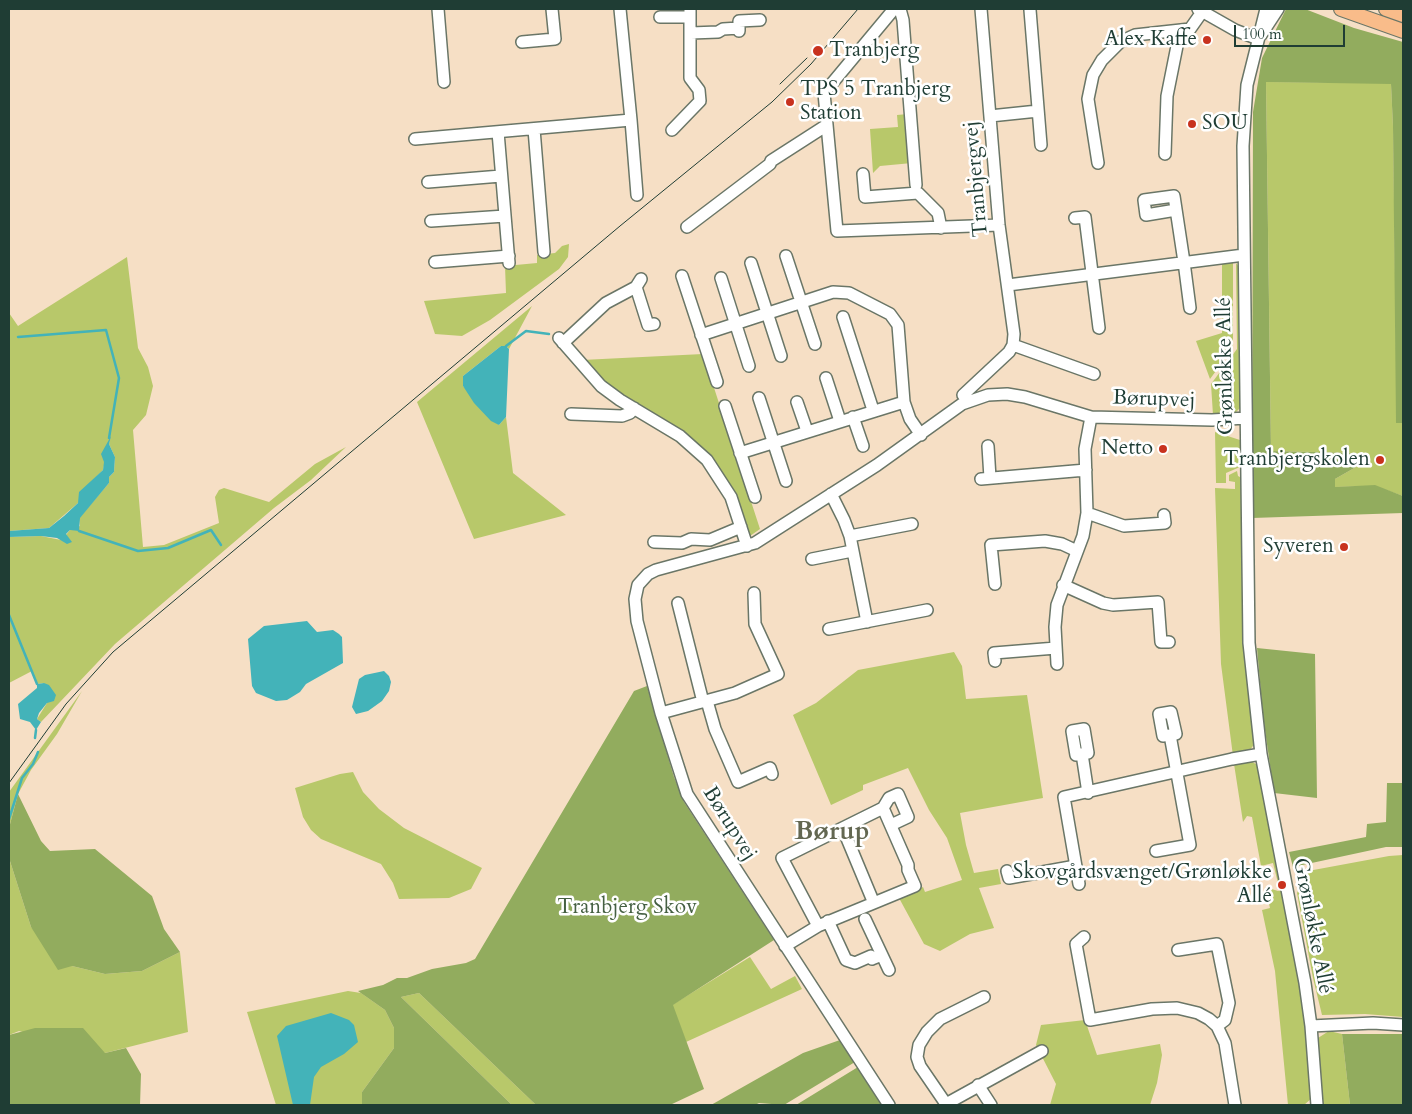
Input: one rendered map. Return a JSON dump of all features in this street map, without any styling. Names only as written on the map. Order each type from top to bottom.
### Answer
[{"type":"main road","points":[[1341,9],[1403,32]]},
{"type":"main road","points":[[1386,9],[1403,15]]},
{"type":"street","points":[[438,9],[444,82]]},
{"type":"street","points":[[522,42],[555,39],[552,9]]},
{"type":"street","points":[[620,9],[637,195]]},
{"type":"street","points":[[894,9],[824,93],[837,231],[999,225]]},
{"type":"street","points":[[900,9],[903,20],[916,185]]},
{"type":"street","name":"Tranbjergvej","points":[[981,9],[999,225],[1014,334],[1013,345]]},
{"type":"street","name":"Grønløkke Allé","points":[[1266,9],[1250,69],[1244,113],[1249,643],[1261,754],[1297,934],[1311,1026],[1317,1105]]},
{"type":"street","name":"Grønløkke Allé","points":[[1258,39],[1274,18],[1278,9]]},
{"type":"street","points":[[1030,10],[1041,145]]},
{"type":"street","points":[[1098,163],[1088,99],[1090,82],[1096,68],[1111,49],[1127,38],[1149,32],[1180,31],[1194,25],[1200,10],[1235,30],[1258,39]]},
{"type":"street","points":[[660,17],[690,13],[690,78],[699,90],[700,101],[677,117],[672,130]]},
{"type":"street","points":[[691,33],[718,32],[723,29],[739,30],[739,21],[760,20]]},
{"type":"street","points":[[1165,154],[1167,96],[1180,31]]},
{"type":"street","points":[[990,116],[1038,111]]},
{"type":"street","points":[[415,139],[631,120]]},
{"type":"street","points":[[688,227],[770,164],[770,161],[826,125]]},
{"type":"street","points":[[534,129],[544,252]]},
{"type":"street","points":[[435,262],[509,260],[498,132]]},
{"type":"street","points":[[863,174],[865,197],[918,192],[938,212],[941,228]]},
{"type":"street","points":[[428,182],[501,176]]},
{"type":"street","points":[[1176,210],[1190,308]]},
{"type":"street","points":[[431,221],[505,216]]},
{"type":"street","points":[[1075,218],[1085,217],[1099,328]]},
{"type":"street","points":[[1008,285],[1244,254]]},
{"type":"street","points":[[786,256],[815,344]]},
{"type":"street","points":[[751,263],[781,356]]},
{"type":"street","points":[[682,276],[717,382]]},
{"type":"street","points":[[720,278],[749,366]]},
{"type":"street","points":[[654,324],[648,325],[638,283],[606,303],[561,340],[601,386],[680,436],[707,460],[731,497],[747,546]]},
{"type":"street","points":[[701,335],[802,302],[841,291],[849,293],[894,318],[900,332],[904,402],[910,419],[921,435]]},
{"type":"street","points":[[843,317],[873,410]]},
{"type":"street","points":[[963,395],[1013,345],[1094,374]]},
{"type":"street","points":[[826,378],[840,421]]},
{"type":"street","name":"Børupvej","points":[[889,1105],[687,794],[661,713],[637,621],[635,599],[638,585],[648,574],[665,567],[747,546],[921,435],[962,404],[988,395],[1007,394],[1025,397],[1091,417],[1212,420],[1246,418]]},
{"type":"street","points":[[759,398],[786,481]]},
{"type":"street","points":[[797,402],[807,431]]},
{"type":"street","points":[[740,453],[873,410],[904,402]]},
{"type":"street","points":[[725,406],[755,497]]},
{"type":"street","points":[[571,414],[622,416],[630,413],[634,408]]},
{"type":"street","points":[[853,417],[863,446]]},
{"type":"street","name":"Børupvej","points":[[1057,664],[1055,616],[1063,585],[1077,551],[1087,513],[1085,449],[1091,417]]},
{"type":"street","points":[[988,446],[986,479],[1086,470]]},
{"type":"street","points":[[831,494],[850,536],[867,622]]},
{"type":"street","points":[[1087,513],[1124,526],[1165,523],[1164,514]]},
{"type":"street","points":[[850,536],[912,524]]},
{"type":"street","points":[[654,542],[682,543],[691,539],[710,540],[741,528]]},
{"type":"street","points":[[995,584],[991,545],[1045,541],[1062,544],[1077,551]]},
{"type":"street","points":[[812,559],[852,551]]},
{"type":"street","points":[[1063,585],[1103,603],[1113,605],[1158,602],[1161,642],[1169,642]]},
{"type":"street","points":[[661,713],[735,693],[778,674],[755,624],[754,593]]},
{"type":"street","name":"Børupvej","points":[[678,603],[705,701],[738,782],[770,768],[772,774]]},
{"type":"street","points":[[829,629],[927,610]]},
{"type":"street","points":[[995,661],[994,653],[1056,648]]},
{"type":"street","points":[[1156,851],[1190,845],[1170,735]]},
{"type":"street","points":[[1082,754],[1088,792]]},
{"type":"street","points":[[1079,884],[1064,797],[1261,754]]},
{"type":"street","name":"Børupvej","points":[[882,955],[872,959],[871,956],[855,964],[846,960],[782,858],[843,829],[847,824],[883,808],[889,798],[898,794],[908,817],[891,825]]},
{"type":"street","points":[[785,946],[823,923],[915,886],[883,808]]},
{"type":"street","points":[[843,829],[873,902]]},
{"type":"street","points":[[1007,871],[1009,878],[1076,866]]},
{"type":"street","points":[[865,919],[889,970]]},
{"type":"street","points":[[1084,937],[1076,944],[1090,1020],[1152,1009],[1177,1008],[1198,1013],[1218,1026],[1225,1043],[1235,1105]]},
{"type":"street","points":[[1178,950],[1217,944],[1229,1003],[1225,1020],[1218,1026]]},
{"type":"street","points":[[984,997],[940,1019],[926,1032],[919,1046],[917,1057],[920,1066],[946,1105],[978,1085],[1042,1051]]},
{"type":"street","points":[[1311,1026],[1373,1023],[1403,1025]]},
{"type":"street","points":[[978,1085],[991,1105]]},
{"type":"green space","points":[[1286,9],[1305,9],[1354,28],[1403,42],[1402,423],[1396,423],[1391,84],[1266,82],[1271,451],[1357,453],[1356,467],[1335,479],[1335,487],[1375,485],[1403,496],[1403,513],[1252,518],[1253,112],[1262,58]]},
{"type":"green space","points":[[1266,82],[1391,83],[1397,423],[1403,338],[1403,496],[1375,486],[1335,487],[1335,479],[1356,467],[1357,453],[1271,451]]},
{"type":"green space","points":[[908,114],[912,163],[880,166],[873,173],[870,129],[898,127],[897,115]]},
{"type":"green space","points":[[569,244],[568,257],[559,269],[490,320],[462,336],[435,334],[424,301],[506,293],[505,266],[537,263],[537,255],[555,253],[562,246]]},
{"type":"green space","points":[[127,257],[138,348],[148,367],[153,386],[146,415],[133,430],[143,547],[164,545],[219,523],[215,497],[219,490],[224,488],[269,502],[315,464],[346,447],[311,480],[274,508],[115,644],[41,722],[37,719],[47,703],[44,683],[37,684],[32,671],[9,683],[9,616],[12,622],[9,613],[9,537],[41,536],[71,542],[66,535],[70,530],[80,526],[79,518],[109,483],[109,477],[114,472],[115,457],[109,444],[110,437],[103,470],[92,481],[78,503],[49,528],[9,531],[9,313],[18,326]]},
{"type":"green space","points":[[1233,260],[1233,348],[1210,379],[1196,341],[1222,333],[1222,261]]},
{"type":"green space","points":[[1236,263],[1239,267],[1241,407],[1234,414],[1213,415],[1211,384],[1237,349]]},
{"type":"green space","points":[[532,306],[509,349],[506,346],[501,346],[463,376],[463,386],[499,425],[506,417],[513,473],[566,515],[474,539],[417,402]]},
{"type":"green space","points":[[703,354],[760,529],[750,536],[731,486],[716,463],[701,447],[681,431],[616,392],[582,360]]},
{"type":"green space","points":[[1215,432],[1240,440],[1240,467],[1226,473],[1226,483],[1216,483]]},
{"type":"green space","points":[[1237,471],[1240,477],[1242,501],[1255,743],[1250,750],[1233,756],[1221,664],[1215,488],[1235,489],[1235,482],[1229,481],[1229,475]]},
{"type":"green space","points":[[1257,648],[1315,654],[1317,798],[1274,793],[1263,716]]},
{"type":"green space","points":[[954,652],[962,666],[966,699],[1027,695],[1043,798],[960,813],[974,873],[998,869],[1001,884],[979,888],[994,928],[970,934],[940,951],[924,944],[899,898],[923,887],[925,892],[962,880],[947,838],[929,810],[908,768],[863,785],[863,790],[831,805],[793,715],[816,703],[858,670]]},
{"type":"green space","name":"Tranbjerg Skov","points":[[647,686],[674,777],[684,802],[774,940],[673,1005],[704,1089],[670,1105],[536,1105],[419,993],[401,997],[512,1105],[362,1105],[362,1092],[394,1048],[394,1028],[385,1010],[358,991],[383,985],[397,978],[407,978],[432,969],[466,963],[475,959],[634,691]]},
{"type":"green space","points":[[82,691],[57,734],[31,770],[18,794],[9,828],[9,792]]},
{"type":"green space","points":[[1250,761],[1258,765],[1282,887],[1279,887],[1273,863],[1261,866],[1252,817],[1247,816],[1243,822],[1234,764]]},
{"type":"green space","points":[[353,772],[363,792],[379,809],[404,828],[482,868],[471,889],[449,898],[399,899],[393,883],[381,864],[321,839],[311,830],[303,817],[295,788],[340,774]]},
{"type":"green space","points":[[1387,783],[1403,783],[1403,847],[1386,847],[1293,867],[1289,852],[1366,837],[1367,824],[1386,822]]},
{"type":"green space","points":[[18,794],[41,841],[50,851],[95,849],[152,896],[164,929],[180,952],[142,971],[105,974],[72,966],[58,970],[31,927],[9,858],[9,828]]},
{"type":"green space","points":[[1403,855],[1403,1017],[1365,1014],[1322,1015],[1297,893],[1308,871]]},
{"type":"green space","points":[[9,858],[31,927],[72,966],[105,974],[142,971],[180,952],[188,1032],[105,1053],[19,1031],[9,1035]]},
{"type":"green space","points":[[1265,887],[1278,891],[1284,889],[1307,1029],[1312,1098],[1304,1105],[1288,1105],[1275,971],[1262,910],[1270,908]]},
{"type":"green space","points":[[750,957],[771,989],[795,976],[802,989],[686,1042],[672,1005]]},
{"type":"green space","points":[[348,991],[361,993],[385,1010],[394,1028],[394,1048],[362,1092],[362,1105],[276,1105],[247,1012]]},
{"type":"green space","points":[[419,993],[536,1105],[512,1105],[401,997]]},
{"type":"green space","points":[[1085,1020],[1097,1055],[1160,1044],[1162,1055],[1157,1083],[1150,1105],[1050,1105],[1056,1084],[1036,1045],[1041,1025]]},
{"type":"green space","points":[[35,1028],[83,1028],[105,1053],[126,1048],[141,1074],[140,1105],[9,1105],[9,1035]]},
{"type":"green space","points":[[1329,1031],[1342,1034],[1350,1105],[1321,1105],[1318,1038]]},
{"type":"green space","points":[[1342,1034],[1403,1034],[1403,1105],[1350,1105]]},
{"type":"green space","points":[[840,1040],[855,1062],[784,1105],[759,1103],[755,1105],[711,1105],[803,1053]]},
{"type":"green space","points":[[858,1067],[883,1105],[796,1105]]},
{"type":"water","points":[[501,346],[506,346],[509,349],[506,417],[499,425],[491,421],[474,403],[463,386],[463,376]]},
{"type":"water","points":[[111,436],[109,444],[115,457],[114,472],[109,477],[109,483],[80,518],[79,531],[70,530],[66,534],[72,542],[67,544],[57,538],[41,536],[9,537],[9,531],[49,528],[78,503],[79,492],[103,470],[104,462],[101,454]]},
{"type":"water","points":[[307,621],[317,632],[333,630],[342,637],[343,663],[306,684],[300,692],[287,700],[276,701],[256,693],[252,686],[248,639],[264,626]]},
{"type":"water","points":[[384,671],[389,676],[391,682],[389,691],[382,701],[368,711],[356,714],[352,707],[359,679],[365,675]]},
{"type":"water","points":[[44,683],[49,685],[56,695],[54,701],[47,703],[39,713],[37,719],[41,722],[36,730],[30,722],[20,719],[18,704],[37,688],[37,684]]},
{"type":"water","points":[[331,1013],[349,1020],[354,1025],[358,1042],[344,1054],[321,1067],[314,1077],[310,1105],[293,1105],[277,1036],[286,1026]]},
{"type":"waterway","points":[[18,337],[106,330],[119,378],[109,438]]},
{"type":"waterway","points":[[506,346],[526,331],[549,334]]},
{"type":"waterway","points":[[79,531],[138,551],[168,548],[211,530],[221,545]]},
{"type":"waterway","points":[[9,615],[37,684]]},
{"type":"waterway","points":[[35,738],[36,730]]},
{"type":"waterway","points":[[9,819],[22,778],[33,764],[38,752]]},
{"type":"tram line","points":[[9,783],[66,704],[113,652],[620,226],[772,102],[811,64],[858,9]]},
{"type":"tram line","points":[[780,84],[807,58]]},
{"type":"place","name":"Alex Kaffe","points":[[1207,40]]},
{"type":"place","name":"Tranbjerg","points":[[818,51]]},
{"type":"place","name":"TPS 5 Tranbjerg Station","points":[[790,102]]},
{"type":"place","name":"SOU","points":[[1192,124]]},
{"type":"place","name":"Netto","points":[[1163,449]]},
{"type":"place","name":"Tranbjergskolen","points":[[1380,460]]},
{"type":"place","name":"Syveren","points":[[1344,547]]},
{"type":"place","name":"Skovgårdsvænget/Grønløkke Allé","points":[[1282,885]]},
{"type":"district","name":"Børup","points":[[832,833]]}]
